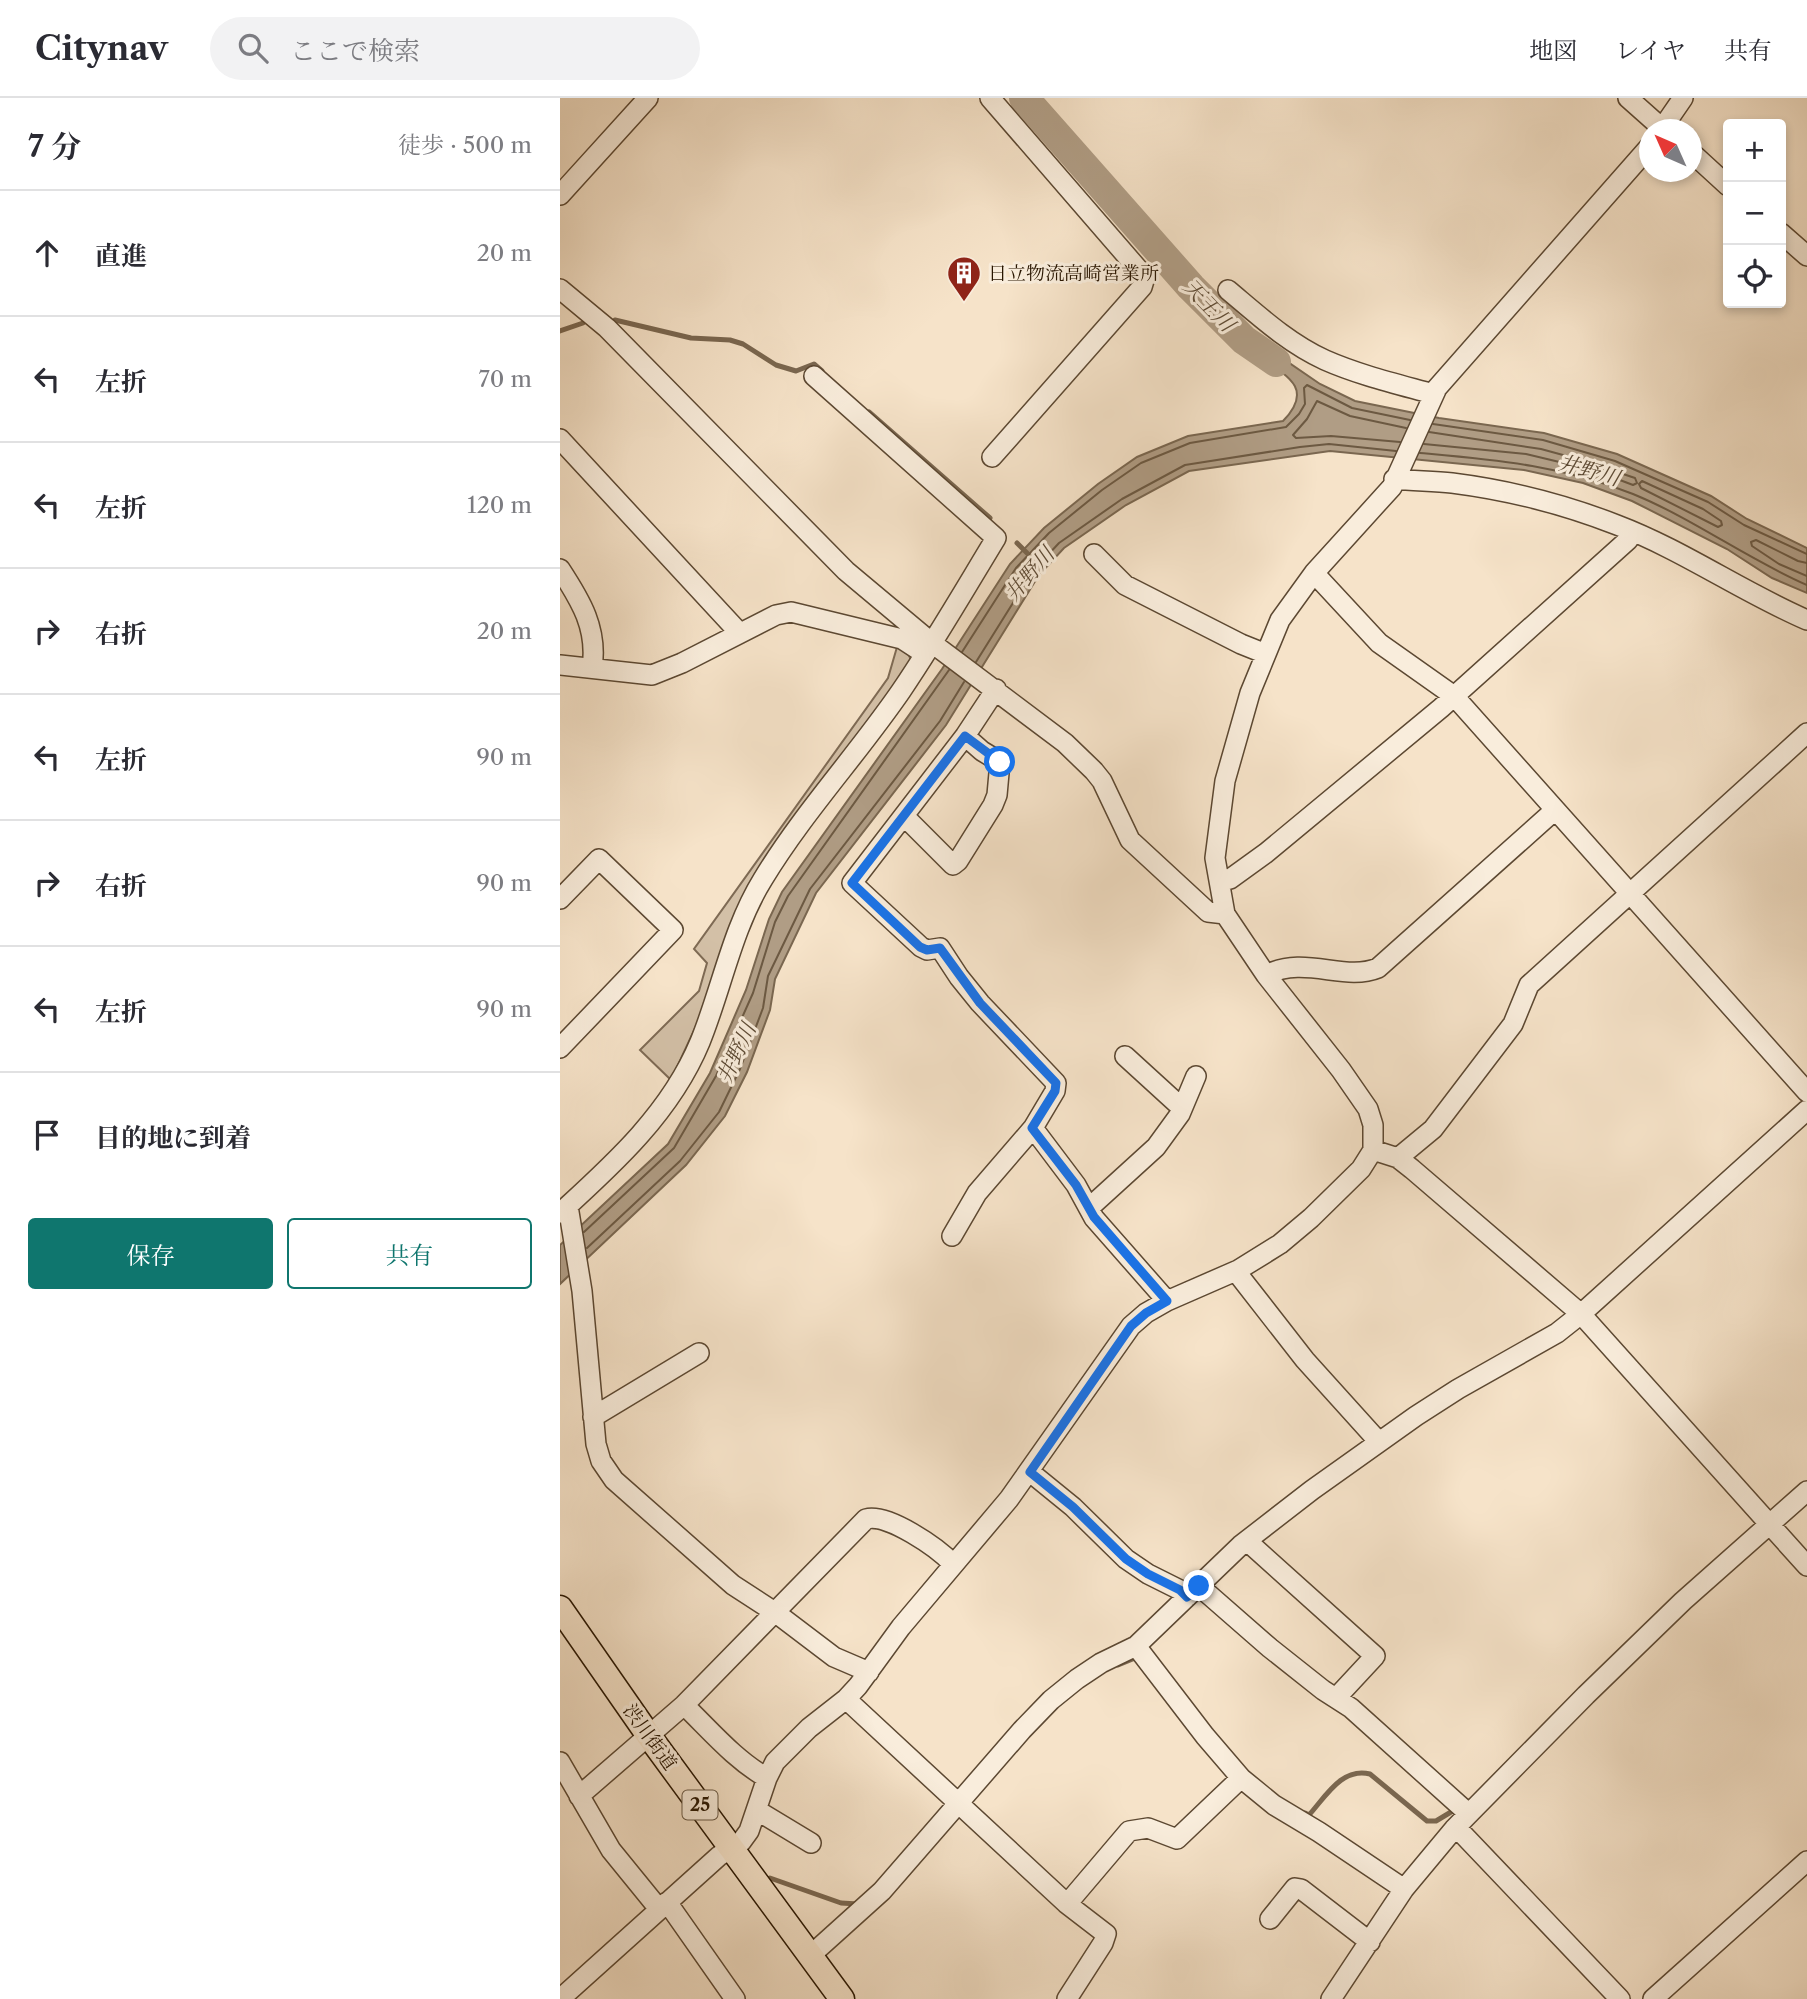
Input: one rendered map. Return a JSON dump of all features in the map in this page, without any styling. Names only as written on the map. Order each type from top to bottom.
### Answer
[{"type":"main road","name":"渋川街道","points":[[560,1608],[649,1736],[842,1999]]},
{"type":"street","points":[[560,195],[648,98]]},
{"type":"street","points":[[990,98],[1145,277],[1142,287],[992,457]]},
{"type":"street","points":[[1628,98],[1652,119]]},
{"type":"street","points":[[1669,119],[1683,98]]},
{"type":"street","points":[[560,1999],[750,1831],[767,1777],[775,1762],[809,1728],[846,1699],[869,1672],[901,1627],[1009,1500],[1131,1326],[1146,1313],[1167,1301],[1238,1270],[1280,1244],[1362,1169],[1373,1150],[1373,1125],[1368,1109],[1266,975],[1225,914],[1215,858],[1224,781],[1250,693],[1280,620],[1314,573],[1386,495],[1431,399],[1639,159]]},
{"type":"street","points":[[1702,162],[1724,182]]},
{"type":"street","points":[[1786,237],[1807,256]]},
{"type":"street","points":[[560,289],[607,328],[846,571],[931,648],[993,688],[1065,743],[1102,781],[1130,840],[1208,912],[1225,914]]},
{"type":"street","points":[[1228,290],[1277,332],[1324,359],[1431,399]]},
{"type":"street","points":[[814,376],[996,538],[931,648],[901,692],[785,844],[746,908],[708,1020],[686,1070],[642,1135],[569,1206],[582,1291],[593,1418],[601,1461],[614,1480],[733,1585],[776,1613],[834,1657],[869,1672]]},
{"type":"street","points":[[563,448],[725,617],[737,633]]},
{"type":"street","points":[[1396,476],[1453,483],[1564,507],[1633,532],[1770,604],[1807,620]]},
{"type":"street","points":[[1220,882],[1230,879],[1266,853],[1454,696],[1628,540],[1633,532]]},
{"type":"street","points":[[1094,554],[1125,585],[1266,654]]},
{"type":"street","points":[[560,569],[592,628],[592,668]]},
{"type":"street","points":[[1314,573],[1379,643],[1454,696],[1807,1092]]},
{"type":"street","points":[[560,665],[652,675],[682,663],[776,615],[791,612],[931,648]]},
{"type":"street","points":[[952,1236],[983,1185],[1032,1128],[1055,1091],[1056,1083],[980,1003],[940,948],[927,950],[920,947],[852,883],[965,736],[993,688]]},
{"type":"street","points":[[1398,1158],[1433,1129],[1513,1024],[1529,985],[1807,733]]},
{"type":"street","points":[[905,817],[953,866],[993,805],[997,794],[1000,762],[965,736]]},
{"type":"street","points":[[1266,975],[1276,970],[1301,966],[1364,971],[1378,968],[1555,810]]},
{"type":"street","points":[[560,899],[599,859],[673,930],[560,1048]]},
{"type":"street","points":[[1125,1056],[1182,1108]]},
{"type":"street","points":[[1089,1208],[1156,1147],[1182,1108],[1196,1076]]},
{"type":"street","points":[[811,1955],[882,1891],[1051,1700],[1101,1663],[1136,1646],[1247,1541],[1379,1442],[1458,1389],[1557,1333],[1807,1110]]},
{"type":"street","points":[[1032,1128],[1076,1185],[1094,1217],[1167,1301]]},
{"type":"street","points":[[1373,1150],[1398,1158],[1581,1314],[1807,1566]]},
{"type":"street","points":[[1238,1270],[1241,1278],[1305,1360],[1379,1442]]},
{"type":"street","points":[[593,1418],[699,1353]]},
{"type":"street","points":[[1030,1472],[1073,1507],[1126,1559],[1180,1590],[1193,1591],[1351,1708],[1463,1820],[1620,1999]]},
{"type":"street","points":[[1331,1999],[1404,1889],[1463,1820],[1586,1695],[1807,1491]]},
{"type":"street","points":[[579,1796],[684,1705],[866,1519],[881,1519],[897,1525],[953,1564]]},
{"type":"street","points":[[1247,1541],[1375,1656],[1336,1698]]},
{"type":"street","points":[[1136,1646],[1241,1778],[1274,1805],[1404,1889]]},
{"type":"street","points":[[846,1699],[1067,1904],[1106,1934],[1103,1943],[1066,1999]]},
{"type":"street","points":[[684,1705],[732,1752],[753,1770],[767,1777]]},
{"type":"street","points":[[560,1762],[611,1850],[663,1906],[735,1999]]},
{"type":"street","points":[[1067,1904],[1129,1831],[1148,1828],[1177,1839],[1241,1778]]},
{"type":"street","points":[[758,1811],[811,1843]]},
{"type":"street","points":[[1653,1999],[1807,1861]]},
{"type":"street","points":[[1270,1919],[1296,1888],[1301,1889],[1370,1942]]},
{"type":"shaded area","points":[[897,647],[907,651],[911,660],[890,695],[784,836],[671,1080],[640,1050],[699,991],[707,963],[694,949],[888,678]]},
{"type":"water","name":"井野川","points":[[1244,340],[1260,343],[1320,384],[1355,401],[1439,418],[1544,433],[1617,454],[1711,496],[1747,519],[1807,548],[1807,593],[1772,578],[1727,549],[1632,501],[1583,483],[1524,470],[1330,451],[1189,471],[1126,505],[1064,548],[1039,575],[946,725],[816,893],[775,979],[770,1010],[747,1072],[725,1116],[686,1165],[560,1284],[560,1245],[668,1144],[710,1073],[746,990],[769,919],[782,892],[942,669],[1010,564],[1044,528],[1098,484],[1137,457],[1188,436],[1283,421],[1292,410],[1297,393],[1294,385],[1289,378],[1249,351]]},
{"type":"waterway","name":"天王川","points":[[1024,98],[1191,287],[1244,340],[1276,362]]},
{"type":"waterway","points":[[615,320],[691,338],[730,340],[743,344],[776,365],[796,371],[814,364],[822,371]]},
{"type":"waterway","points":[[560,331],[583,323]]},
{"type":"waterway","points":[[869,412],[990,518]]},
{"type":"waterway","name":"井野川","points":[[1017,543],[1027,553]]},
{"type":"waterway","points":[[1118,1665],[1135,1658]]},
{"type":"waterway","points":[[1305,1813],[1309,1815],[1343,1779],[1360,1773],[1370,1774],[1427,1821],[1436,1821],[1456,1809]]},
{"type":"waterway","points":[[770,1878],[841,1903],[858,1904]]},
{"type":"place","name":"日立物流高崎営業所","points":[[964,303]]},
{"type":"route","points":[[1000,762],[965,736],[852,883],[920,947],[927,950],[940,948],[980,1003],[1056,1083],[1055,1091],[1032,1128],[1076,1185],[1094,1217],[1151,1279],[1167,1301],[1146,1313],[1131,1326],[1030,1472],[1073,1507],[1126,1559],[1148,1574],[1180,1590],[1187,1597],[1199,1586]]}]
